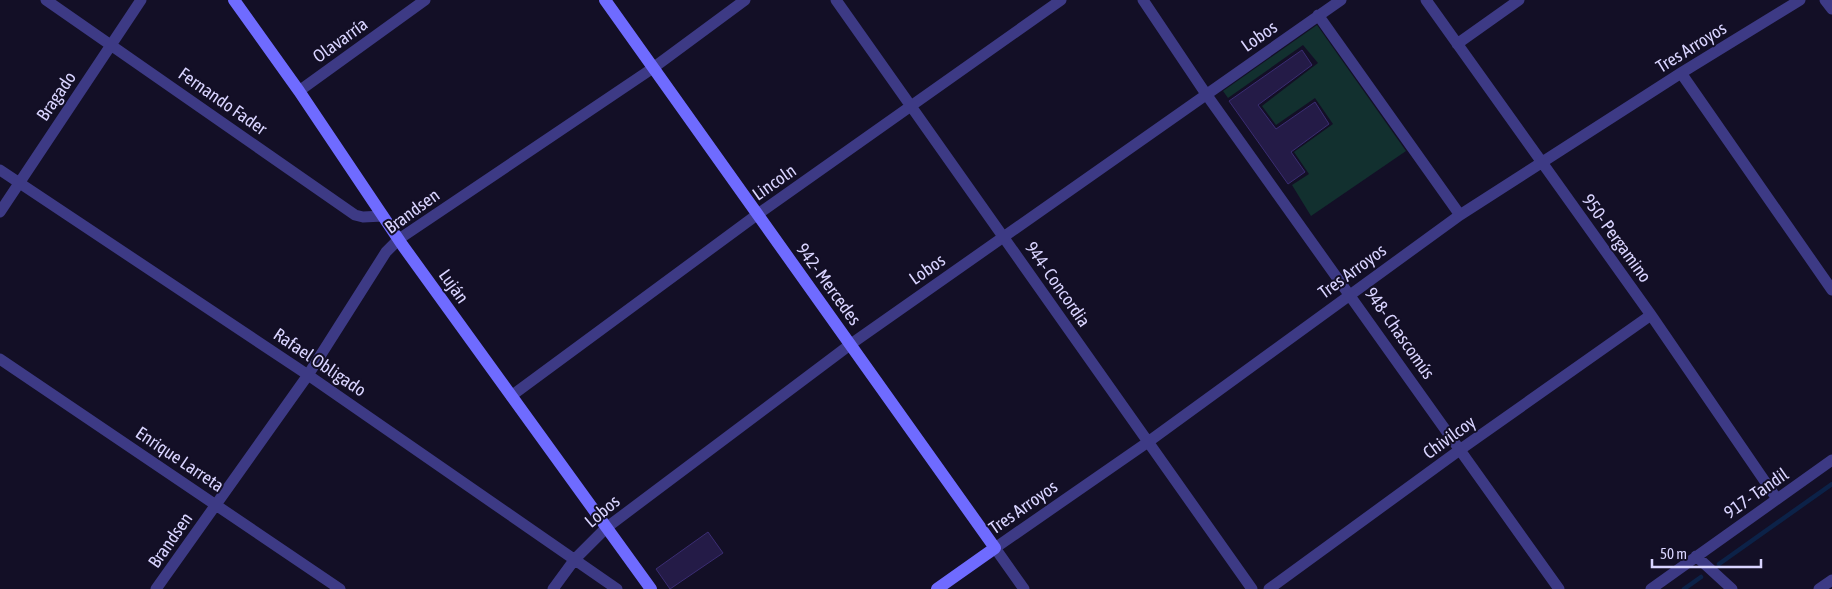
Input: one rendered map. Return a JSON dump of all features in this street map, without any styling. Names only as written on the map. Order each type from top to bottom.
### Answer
[{"type":"main road","name":"Luján","points":[[234,0],[299,91],[399,240],[651,589]]},
{"type":"main road","name":"942- Mercedes","points":[[605,0],[995,548]]},
{"type":"main road","name":"Tres Arroyos","points":[[937,589],[995,548]]},
{"type":"street","name":"Fernando Fader","points":[[46,0],[355,215],[363,217],[383,216]]},
{"type":"street","name":"Bragado","points":[[0,212],[141,0]]},
{"type":"street","name":"Olavarría","points":[[299,91],[425,0]]},
{"type":"street","name":"Brandsen","points":[[156,589],[308,375],[386,252],[399,240],[654,68],[745,0]]},
{"type":"street","name":"944- Concordia","points":[[836,0],[1252,589]]},
{"type":"street","name":"Lincoln","points":[[510,396],[758,214],[1060,0]]},
{"type":"street","name":"948- Chascomús","points":[[1143,0],[1206,94],[1350,293],[1559,589]]},
{"type":"street","name":"Lobos","points":[[554,589],[575,559],[606,528],[851,344],[1341,0]]},
{"type":"street","name":"950- Pergamino","points":[[1426,0],[1651,316],[1777,499]]},
{"type":"street","points":[[1457,44],[1519,0]]},
{"type":"street","name":"Tres Arroyos","points":[[995,548],[1148,442],[1350,293],[1460,215],[1540,162],[1800,0]]},
{"type":"street","points":[[1825,0],[1832,9]]},
{"type":"street","points":[[1318,15],[1460,215]]},
{"type":"street","points":[[1681,73],[1832,290]]},
{"type":"street","name":"Rafael Obligado","points":[[0,170],[308,375],[617,589]]},
{"type":"street","name":"Chivilcoy","points":[[1269,589],[1461,449],[1651,316]]},
{"type":"street","name":"Enrique Larreta","points":[[0,359],[340,589]]},
{"type":"street","name":"917- Tandil","points":[[1651,589],[1832,460]]},
{"type":"street","name":"942- Mercedes","points":[[995,548],[1024,589]]},
{"type":"street","points":[[1696,556],[1732,589]]},
{"type":"street","points":[[1819,589],[1832,580]]},
{"type":"green space","points":[[1317,25],[1406,151],[1311,216],[1292,185],[1309,174],[1294,152],[1333,124],[1315,98],[1276,125],[1262,106],[1318,63],[1303,45],[1228,98],[1223,91]]},
{"type":"building","points":[[1302,50],[1312,65],[1258,105],[1276,129],[1315,102],[1329,124],[1291,152],[1305,172],[1288,184],[1229,101]]},
{"type":"building","points":[[708,532],[723,553],[670,589],[656,569]]},
{"type":"waterway","points":[[1719,564],[1832,484]]},
{"type":"waterway","points":[[1684,589],[1701,577]]}]
